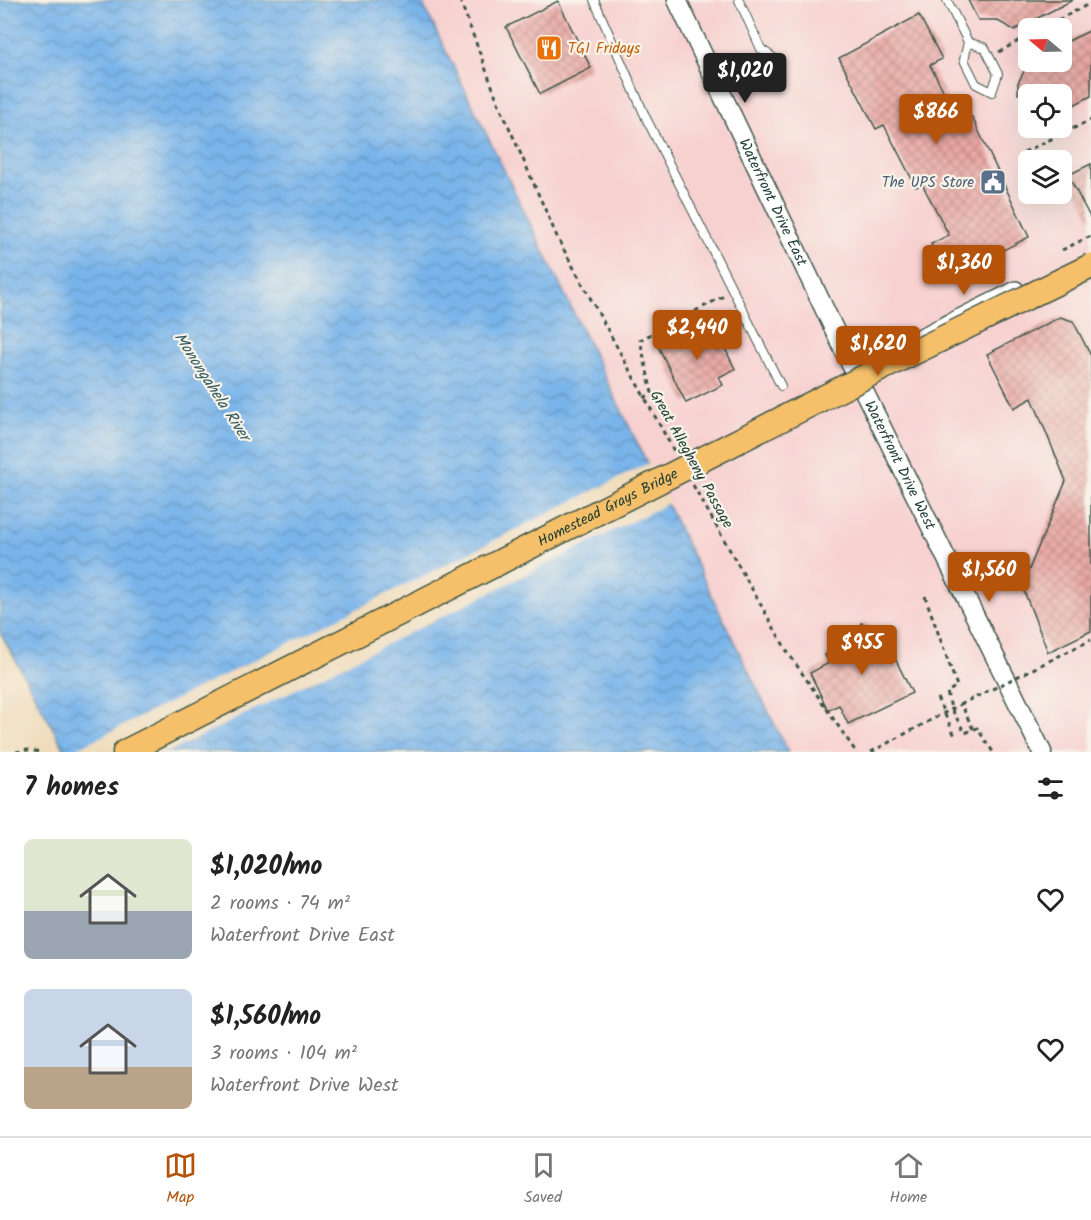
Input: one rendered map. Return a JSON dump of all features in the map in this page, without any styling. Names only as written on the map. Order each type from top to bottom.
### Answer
[{"type":"main road","name":"Homestead Grays Bridge","points":[[125,752],[886,366],[1091,266]]},
{"type":"street","name":"Waterfront Drive East","points":[[677,0],[854,371]]},
{"type":"street","points":[[854,371],[914,339],[1091,253]]},
{"type":"street","name":"Waterfront Drive West","points":[[854,371],[1042,752]]},
{"type":"lane","points":[[594,0],[646,118],[781,386]]},
{"type":"lane","points":[[739,0],[761,49],[778,61]]},
{"type":"lane","points":[[947,0],[968,42],[964,60],[976,84],[992,92],[998,74],[985,48],[968,42]]},
{"type":"path","name":"Great Allegheny Passage","points":[[460,0],[498,102],[558,239],[677,457]]},
{"type":"path","points":[[1062,18],[1091,3]]},
{"type":"path","points":[[1006,48],[1018,41]]},
{"type":"path","points":[[1028,150],[1091,120]]},
{"type":"path","points":[[1062,250],[1091,236]]},
{"type":"path","points":[[644,398],[652,393],[640,340],[733,291]]},
{"type":"path","name":"Great Allegheny Passage","points":[[688,477],[787,651],[856,752]]},
{"type":"path","points":[[925,596],[957,686],[947,692],[951,708],[965,733],[977,728],[993,752]]},
{"type":"path","points":[[871,752],[951,708],[1091,639]]},
{"type":"path","points":[[937,698],[942,713],[956,738]]},
{"type":"path","points":[[961,704],[973,729]]},
{"type":"path","points":[[16,752],[27,750],[40,752]]},
{"type":"shaded area","points":[[421,0],[1091,0],[1091,752],[788,752]]},
{"type":"water","name":"Monongahela River","points":[[0,0],[421,0],[788,752],[66,752],[0,632]]},
{"type":"pier","points":[[649,463],[669,503],[425,625],[169,752],[70,752]]},
{"type":"building","points":[[968,0],[1073,0],[1038,18],[1018,18],[1018,28],[1014,30],[996,20],[978,20]]},
{"type":"building","name":"TGI Fridays","points":[[558,1],[591,68],[540,94],[506,27]]},
{"type":"building","points":[[919,15],[942,59],[930,65],[954,111],[972,117],[1029,237],[948,278],[931,244],[949,235],[922,184],[916,187],[884,125],[876,129],[839,58]]},
{"type":"building","points":[[1091,30],[1091,96],[1072,106],[1072,84],[1018,84],[1024,72],[1072,72],[1072,39]]},
{"type":"building","points":[[1091,164],[1091,219],[1072,183],[1072,173]]},
{"type":"building","points":[[1060,317],[1073,321],[1091,356],[1091,631],[1048,652],[1022,586],[1066,481],[1032,398],[1014,408],[987,354]]},
{"type":"building","points":[[711,320],[735,369],[719,377],[723,385],[686,403],[658,346]]},
{"type":"building","points":[[861,623],[889,632],[886,640],[912,693],[848,724],[839,705],[828,710],[810,673],[829,663],[825,655],[855,640]]},
{"type":"place","name":"TGI Fridays","points":[[549,48]]},
{"type":"place","name":"The UPS Store","points":[[993,182]]}]
